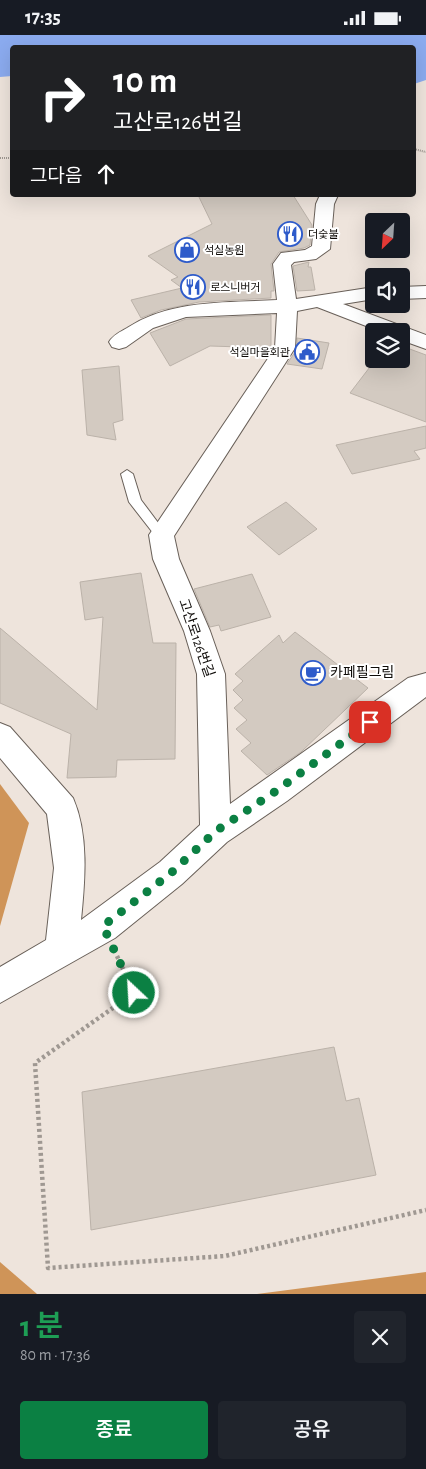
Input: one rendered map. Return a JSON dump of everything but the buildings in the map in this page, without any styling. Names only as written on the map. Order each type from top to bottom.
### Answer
[{"type":"street","points":[[161,535],[285,348],[287,306],[282,264],[288,257],[309,255],[321,249],[325,204],[328,197]]},
{"type":"street","points":[[410,293],[426,293]]},
{"type":"street","points":[[119,342],[146,324],[184,311],[287,306],[365,294]]},
{"type":"street","points":[[319,301],[426,341]]},
{"type":"street","name":"고산로126번길","points":[[161,535],[166,559],[212,674],[216,831]]},
{"type":"street","points":[[0,986],[103,926],[171,873],[216,831],[276,791],[418,687],[426,685]]},
{"type":"street","points":[[0,736],[62,808],[70,868],[62,949]]},
{"type":"lane","points":[[127,474],[135,502],[161,535]]},
{"type":"path","points":[[103,926],[134,993],[35,1063],[48,1268],[226,1256],[426,1210]]},
{"type":"shaded area","points":[[0,784],[29,823],[0,926]]},
{"type":"shaded area","points":[[0,1262],[37,1294],[0,1294]]},
{"type":"shaded area","points":[[426,1272],[426,1294],[257,1294]]},
{"type":"water","points":[[0,35],[426,35],[426,80],[416,83],[416,45],[10,45],[10,76],[0,77]]},
{"type":"place","name":"더숯불","points":[[290,234]]},
{"type":"place","name":"석실농원","points":[[187,250]]},
{"type":"place","name":"로스니버거","points":[[193,287]]},
{"type":"place","name":"석실마을회관","points":[[307,352]]},
{"type":"place","name":"카페필그림","points":[[313,673]]},
{"type":"route","points":[[134,993],[103,926],[171,873],[216,831],[276,791],[370,722]]}]
